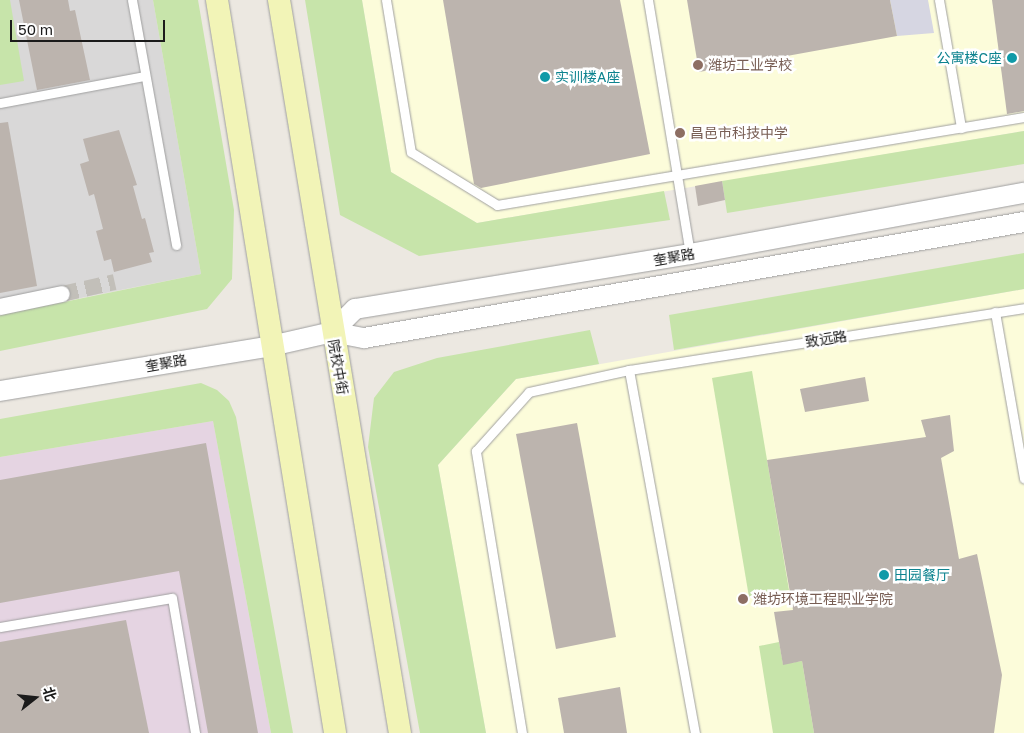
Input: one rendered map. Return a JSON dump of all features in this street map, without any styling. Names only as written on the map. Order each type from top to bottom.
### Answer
[{"type":"main road","points":[[217,0],[271,346],[335,733]]},
{"type":"main road","name":"院校中街","points":[[279,0],[332,332],[400,733]]},
{"type":"street","name":"奎聚路","points":[[332,332],[355,309],[690,254],[1024,193]]},
{"type":"street","name":"奎聚路","points":[[0,391],[271,346],[332,332],[364,338],[1024,222]]},
{"type":"street","points":[[0,307],[62,294]]},
{"type":"lane","points":[[132,0],[144,76],[176,244]]},
{"type":"lane","points":[[386,0],[411,152],[497,205],[678,173],[1024,117]]},
{"type":"lane","points":[[648,0],[690,254]]},
{"type":"lane","points":[[939,0],[961,128]]},
{"type":"lane","points":[[0,103],[144,76]]},
{"type":"lane","name":"致远路","points":[[522,733],[476,451],[529,392],[628,370],[1024,308]]},
{"type":"lane","points":[[995,312],[1024,479]]},
{"type":"lane","points":[[628,370],[695,733]]},
{"type":"lane","points":[[0,627],[172,598],[195,733]]},
{"type":"shaded area","points":[[0,0],[153,0],[201,274],[0,314]]},
{"type":"shaded area","name":"潍坊工业学校","points":[[362,0],[1024,0],[1024,131],[477,223],[391,172]]},
{"type":"shaded area","points":[[890,0],[928,0],[934,33],[897,36]]},
{"type":"shaded area","name":"潍坊环境工程职业学院","points":[[1024,289],[1024,733],[486,733],[438,465],[516,379]]},
{"type":"shaded area","points":[[213,421],[271,733],[0,733],[0,457]]},
{"type":"green space","points":[[0,0],[10,0],[24,81],[0,85]]},
{"type":"green space","points":[[153,0],[198,0],[234,210],[232,279],[207,309],[0,351],[0,315],[201,274]]},
{"type":"green space","points":[[305,0],[362,0],[391,172],[477,223],[664,191],[670,220],[419,256],[340,215]]},
{"type":"green space","points":[[1024,131],[1024,164],[727,213],[722,181]]},
{"type":"green space","points":[[1024,253],[1024,289],[674,350],[669,315]]},
{"type":"green space","points":[[590,330],[599,364],[516,379],[438,465],[486,733],[420,733],[368,447],[374,398],[394,372],[437,358]]},
{"type":"green space","points":[[752,371],[789,590],[749,597],[712,378]]},
{"type":"green space","points":[[201,383],[217,390],[229,401],[236,417],[293,733],[271,733],[213,421],[0,457],[0,419]]},
{"type":"green space","points":[[779,642],[783,664],[802,661],[814,733],[773,733],[759,646]]},
{"type":"building","points":[[19,0],[68,0],[70,11],[75,10],[90,80],[37,90]]},
{"type":"building","name":"实训楼A座","points":[[443,0],[620,0],[650,154],[481,188],[474,184]]},
{"type":"building","points":[[687,0],[890,0],[897,36],[699,72]]},
{"type":"building","name":"公寓楼C座","points":[[992,0],[1024,0],[1024,111],[1007,114]]},
{"type":"building","points":[[8,122],[37,286],[0,293],[0,123]]},
{"type":"building","points":[[119,130],[137,185],[133,186],[142,219],[145,218],[154,252],[149,253],[152,262],[114,272],[111,259],[104,261],[96,231],[103,229],[94,194],[89,196],[80,164],[89,161],[83,139]]},
{"type":"building","points":[[722,181],[725,200],[698,206],[695,186]]},
{"type":"building","points":[[865,377],[869,401],[805,412],[800,389]]},
{"type":"building","name":"田园餐厅","points":[[950,415],[954,451],[941,458],[959,559],[977,554],[1002,675],[994,733],[814,733],[802,661],[783,665],[779,642],[774,612],[793,610],[767,460],[926,437],[921,420]]},
{"type":"building","points":[[577,423],[616,637],[556,649],[516,434]]},
{"type":"building","points":[[206,443],[258,733],[208,733],[179,571],[0,603],[0,480]]},
{"type":"building","points":[[126,620],[149,733],[0,733],[0,642]]},
{"type":"building","points":[[620,687],[627,733],[564,733],[558,698]]},
{"type":"tunnel","points":[[62,294],[115,282]]},
{"type":"place","name":"公寓楼C座","points":[[1012,58]]},
{"type":"place","name":"潍坊工业学校","points":[[698,65]]},
{"type":"place","name":"实训楼A座","points":[[545,77]]},
{"type":"place","name":"昌邑市科技中学","points":[[680,133]]},
{"type":"place","name":"田园餐厅","points":[[884,575]]},
{"type":"place","name":"潍坊环境工程职业学院","points":[[743,599]]}]
